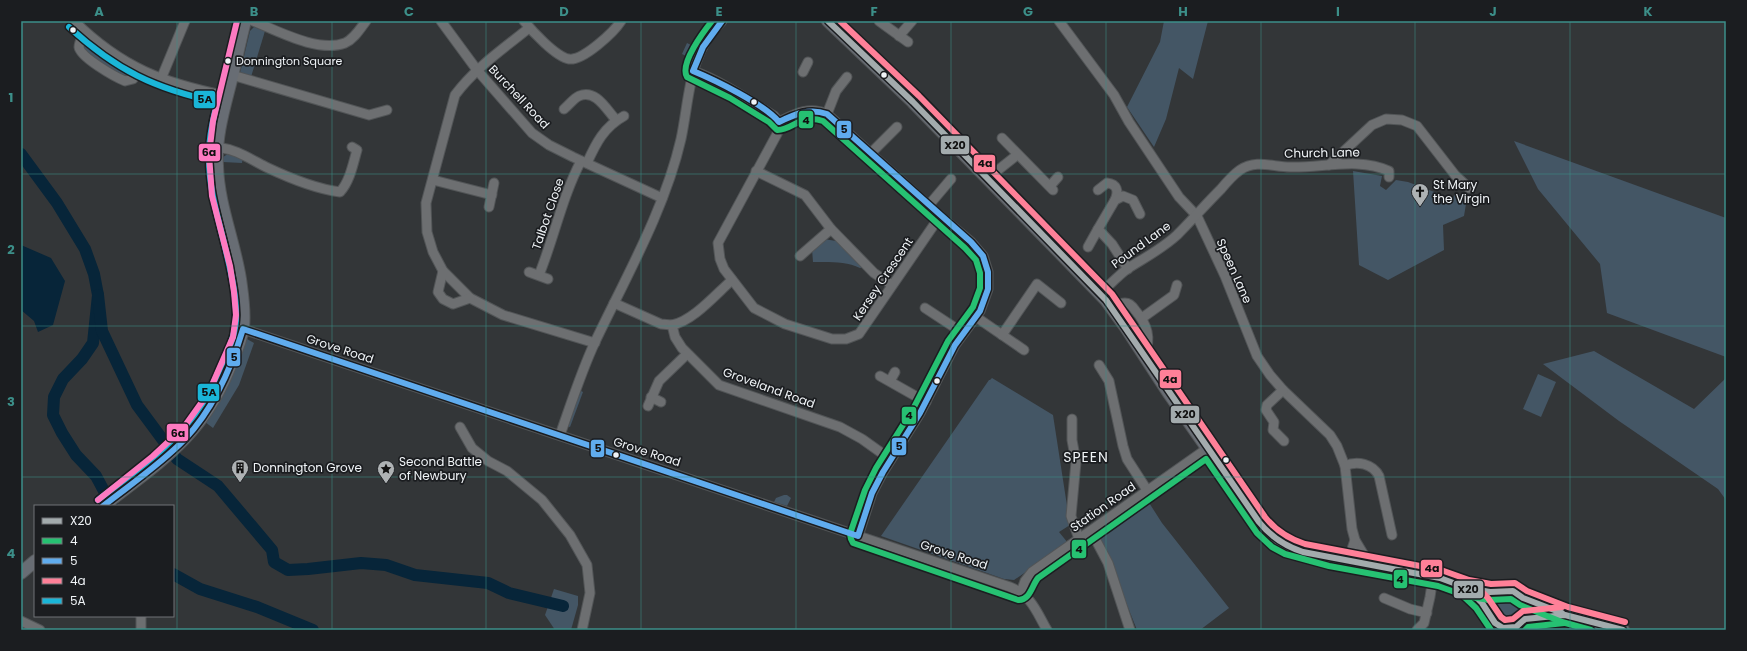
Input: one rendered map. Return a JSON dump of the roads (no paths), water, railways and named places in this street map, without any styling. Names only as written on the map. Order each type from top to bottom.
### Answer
[{"type":"main road","points":[[107,503],[166,456],[184,440],[201,420],[217,394],[233,359],[243,328],[243,306],[239,277],[218,177],[217,147],[227,96],[245,21]]},
{"type":"main road","points":[[828,21],[901,90],[1110,304],[1144,356],[1259,522],[1272,537],[1282,544],[1294,549],[1433,577],[1454,582],[1467,588],[1490,592],[1513,591],[1523,598],[1565,615],[1623,630]]},
{"type":"main road","points":[[21,573],[34,562]]},
{"type":"main road","points":[[1467,588],[1482,604],[1494,623],[1505,628],[1565,615]]},
{"type":"main road","points":[[1494,623],[1490,609],[1491,602],[1502,592]]},
{"type":"main road","points":[[1519,625],[1527,607],[1523,598]]},
{"type":"street","points":[[74,21],[109,52],[140,70],[160,79],[201,91],[227,96]]},
{"type":"street","points":[[160,79],[185,21]]},
{"type":"street","points":[[253,21],[310,43],[329,46],[345,43],[357,34],[366,21]]},
{"type":"street","name":"Burchell Road","points":[[441,21],[477,70],[532,133],[549,145],[662,198]]},
{"type":"street","points":[[595,344],[503,315],[470,298],[443,271],[432,252],[427,232],[426,203],[455,95],[465,81],[526,24],[537,36],[562,56],[570,59],[578,57],[598,44],[621,21]]},
{"type":"street","points":[[560,436],[583,370],[662,198],[679,145],[693,71],[703,47],[722,21]]},
{"type":"street","points":[[879,21],[908,42]]},
{"type":"street","points":[[899,36],[912,21]]},
{"type":"street","name":"Speen Lane","points":[[1059,21],[1114,95],[1129,122],[1179,197],[1196,216],[1225,276],[1258,356],[1270,375],[1283,390],[1330,435],[1337,446],[1345,466],[1352,529],[1355,540],[1370,565]]},
{"type":"street","points":[[85,32],[79,47],[82,53],[103,68],[125,81],[133,79],[140,70]]},
{"type":"street","points":[[803,72],[808,62]]},
{"type":"street","points":[[693,71],[722,85],[774,116],[779,122],[804,111],[819,110],[827,114],[940,216],[977,247],[986,263],[988,272],[988,288],[983,303],[976,317],[947,357],[926,402],[890,459],[872,493],[858,536]]},
{"type":"street","points":[[232,75],[369,115],[387,110]]},
{"type":"street","points":[[827,114],[836,91],[847,77]]},
{"type":"street","name":"Talbot Close","points":[[539,275],[550,247],[564,198],[595,144],[607,127],[620,118],[591,94],[578,96],[564,109]]},
{"type":"street","points":[[1329,165],[1372,125],[1386,119],[1402,120],[1417,126],[1455,175],[1469,188]]},
{"type":"street","name":"Kersey Crescent","points":[[779,122],[777,134],[718,243],[720,259],[732,280],[754,308],[785,324],[832,340],[846,339],[859,334],[940,216]]},
{"type":"street","points":[[871,153],[897,127]]},
{"type":"street","points":[[1002,138],[1051,188],[1058,177]]},
{"type":"street","points":[[217,147],[239,152],[266,167],[341,196],[354,163],[357,150],[352,147]]},
{"type":"street","points":[[988,178],[1017,155]]},
{"type":"street","name":"Church Lane","points":[[1196,216],[1240,170],[1258,164],[1289,168],[1329,165],[1365,165],[1382,168],[1389,171],[1389,177]]},
{"type":"street","points":[[756,171],[805,195],[831,229],[874,273],[892,285]]},
{"type":"street","points":[[929,205],[951,179]]},
{"type":"street","points":[[433,180],[492,195]]},
{"type":"street","points":[[1088,247],[1118,194],[1117,188],[1112,184],[1107,183],[1098,190]]},
{"type":"street","points":[[489,207],[494,184]]},
{"type":"street","points":[[1115,200],[1123,196],[1133,200],[1140,214]]},
{"type":"street","name":"Pound Lane","points":[[1100,294],[1128,269],[1155,252],[1175,236],[1196,216]]},
{"type":"street","points":[[800,256],[831,229]]},
{"type":"street","points":[[1098,229],[1112,244],[1128,269]]},
{"type":"street","points":[[443,271],[438,292],[443,299],[453,304],[470,298]]},
{"type":"street","points":[[529,272],[548,279]]},
{"type":"street","points":[[614,303],[661,324],[672,325],[687,320],[732,280]]},
{"type":"street","points":[[1002,335],[1037,284],[1061,303]]},
{"type":"street","points":[[1142,318],[1174,295],[1177,285]]},
{"type":"street","points":[[1110,304],[1117,305],[1125,303],[1132,306],[1142,318],[1148,335],[1148,348],[1144,356]]},
{"type":"street","points":[[925,308],[963,333]]},
{"type":"street","points":[[976,317],[1024,350]]},
{"type":"street","name":"Groveland Road","points":[[672,325],[675,337],[687,354],[714,381],[725,388],[830,418],[890,459]]},
{"type":"street","name":"Grove Road","points":[[243,328],[560,436],[1010,586],[1021,592]]},
{"type":"street","points":[[648,406],[659,381],[687,354]]},
{"type":"street","points":[[1099,365],[1112,378],[1123,446],[1127,459],[1147,490]]},
{"type":"street","points":[[890,382],[895,372]]},
{"type":"street","points":[[880,376],[926,402]]},
{"type":"street","points":[[1283,390],[1267,405],[1266,410],[1274,422],[1273,430],[1284,441]]},
{"type":"street","points":[[651,397],[661,402]]},
{"type":"street","points":[[1072,419],[1072,440],[1076,462],[1071,516],[1079,539]]},
{"type":"street","points":[[460,427],[472,448],[488,461],[507,471],[542,500],[570,535],[587,565],[590,593],[582,630]]},
{"type":"street","name":"Station Road","points":[[1021,592],[1025,581],[1032,572],[1208,448]]},
{"type":"street","points":[[1345,466],[1351,463],[1377,468],[1392,535]]},
{"type":"street","points":[[1091,531],[1108,563],[1130,630]]},
{"type":"street","name":"Speen Lane","points":[[1348,561],[1355,540]]},
{"type":"street","points":[[1417,630],[1424,623],[1433,577]]},
{"type":"street","points":[[1021,592],[1033,604],[1047,630]]},
{"type":"street","points":[[1384,598],[1410,609],[1426,612]]},
{"type":"street","points":[[141,617],[141,630]]},
{"type":"street","points":[[21,621],[40,630]]},
{"type":"waterway","points":[[21,154],[57,203],[85,249],[94,274],[98,295],[93,343],[82,359],[63,379],[54,397],[53,415],[76,455],[96,476],[111,505]]},
{"type":"waterway","points":[[98,295],[102,331],[137,405],[177,459],[218,486],[272,550],[274,562],[288,570],[361,563],[386,565],[415,575],[488,583],[509,593],[563,606]]},
{"type":"waterway","points":[[174,575],[200,589],[257,607],[313,630]]},
{"type":"place","name":"Donnington Square","points":[[228,61]]},
{"type":"place","name":"St Mary the Virgin","points":[[1420,207]]},
{"type":"place","name":"Donnington Grove","points":[[240,483]]},
{"type":"place","name":"Second Battle of Newbury","points":[[386,484]]},
{"type":"district","name":"SPEEN","points":[[1086,457]]}]
